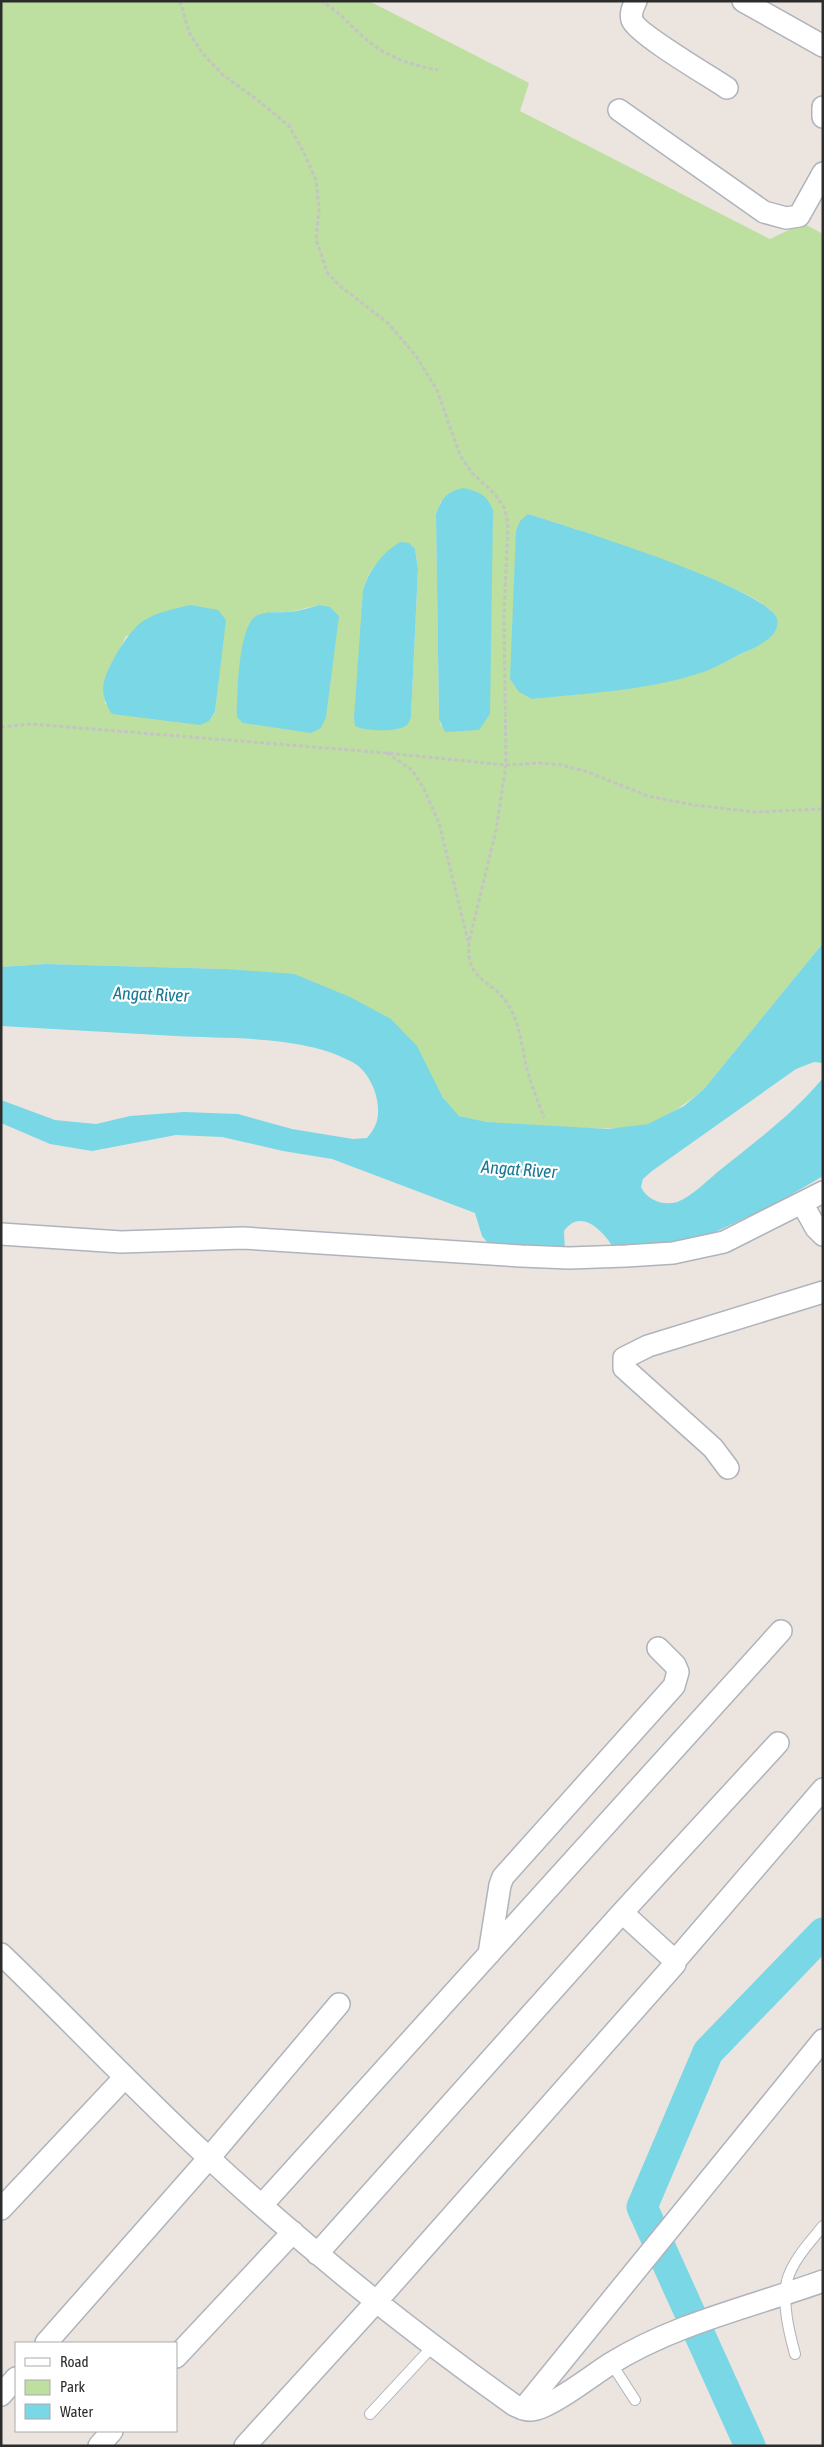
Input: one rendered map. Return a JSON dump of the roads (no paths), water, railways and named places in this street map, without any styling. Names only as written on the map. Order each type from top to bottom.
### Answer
[{"type":"street","points":[[636,1],[631,11],[632,21],[646,35],[727,88]]},
{"type":"street","points":[[743,1],[823,46]]},
{"type":"street","points":[[823,107],[823,117]]},
{"type":"street","points":[[619,110],[764,212],[786,218],[798,216],[823,173]]},
{"type":"street","points":[[1,1234],[121,1242],[243,1238],[569,1258],[673,1252],[724,1242],[823,1192]]},
{"type":"street","points":[[802,1203],[816,1228],[823,1235]]},
{"type":"street","points":[[728,1468],[713,1448],[624,1368],[624,1358],[648,1346],[823,1292]]},
{"type":"street","points":[[262,2205],[781,1631]]},
{"type":"street","points":[[490,1954],[500,1885],[504,1877],[674,1686],[678,1672],[675,1665],[658,1648]]},
{"type":"street","points":[[318,2254],[619,1916],[778,1743]]},
{"type":"street","points":[[245,2446],[376,2302],[657,1986],[675,1964],[675,1961],[823,1789]]},
{"type":"street","points":[[619,1916],[627,1917],[675,1961]]},
{"type":"street","points":[[1,1954],[209,2158],[318,2254],[432,2346],[514,2405],[523,2409],[533,2410],[566,2394],[611,2364],[696,2322],[823,2281]]},
{"type":"street","points":[[47,2342],[209,2158],[339,2004]]},
{"type":"street","points":[[523,2409],[823,2040]]},
{"type":"street","points":[[1,2209],[125,2077]]},
{"type":"street","points":[[178,2355],[293,2232]]},
{"type":"street","points":[[1,2395],[15,2379]]},
{"type":"street","points":[[99,2446],[111,2432]]},
{"type":"lane","points":[[795,2354],[789,2334],[787,2281],[795,2264],[823,2226]]},
{"type":"lane","points":[[370,2414],[432,2346]]},
{"type":"lane","points":[[611,2364],[635,2400]]},
{"type":"water","points":[[464,488],[482,495],[493,510],[490,714],[479,730],[445,732],[439,719],[436,514],[449,493]]},
{"type":"water","points":[[528,514],[663,559],[740,591],[766,606],[777,619],[775,631],[772,636],[756,647],[710,669],[677,680],[615,691],[532,699],[519,692],[510,679],[516,531],[520,521]]},
{"type":"water","points":[[400,542],[409,543],[415,549],[418,569],[411,717],[408,724],[398,729],[360,728],[355,726],[354,718],[363,590],[377,563],[387,551]]},
{"type":"water","points":[[190,605],[218,610],[226,620],[215,712],[209,721],[200,725],[112,714],[105,699],[103,686],[106,675],[120,648],[143,621],[154,615]]},
{"type":"water","points":[[319,605],[330,607],[339,616],[326,717],[321,728],[311,733],[243,723],[237,717],[238,678],[246,631],[251,621],[262,614],[293,612]]},
{"type":"water","name":"Angat River","points":[[823,943],[823,1063],[814,1062],[796,1069],[652,1171],[643,1179],[641,1187],[651,1199],[656,1201],[672,1203],[688,1197],[787,1115],[823,1078],[823,1176],[777,1203],[692,1243],[616,1252],[593,1225],[578,1221],[571,1224],[564,1231],[565,1252],[492,1248],[482,1236],[475,1213],[332,1159],[283,1151],[222,1137],[176,1135],[92,1151],[50,1144],[1,1123],[1,1100],[55,1120],[96,1124],[130,1116],[184,1112],[238,1114],[292,1129],[353,1139],[367,1138],[375,1125],[378,1111],[374,1090],[369,1079],[358,1066],[335,1054],[313,1047],[243,1038],[1,1026],[1,967],[45,964],[225,969],[294,974],[350,997],[391,1019],[417,1046],[443,1098],[459,1116],[486,1122],[608,1129],[648,1124],[684,1106],[704,1089]]},
{"type":"waterway","points":[[750,2446],[642,2207],[708,2052],[823,1933]]}]
